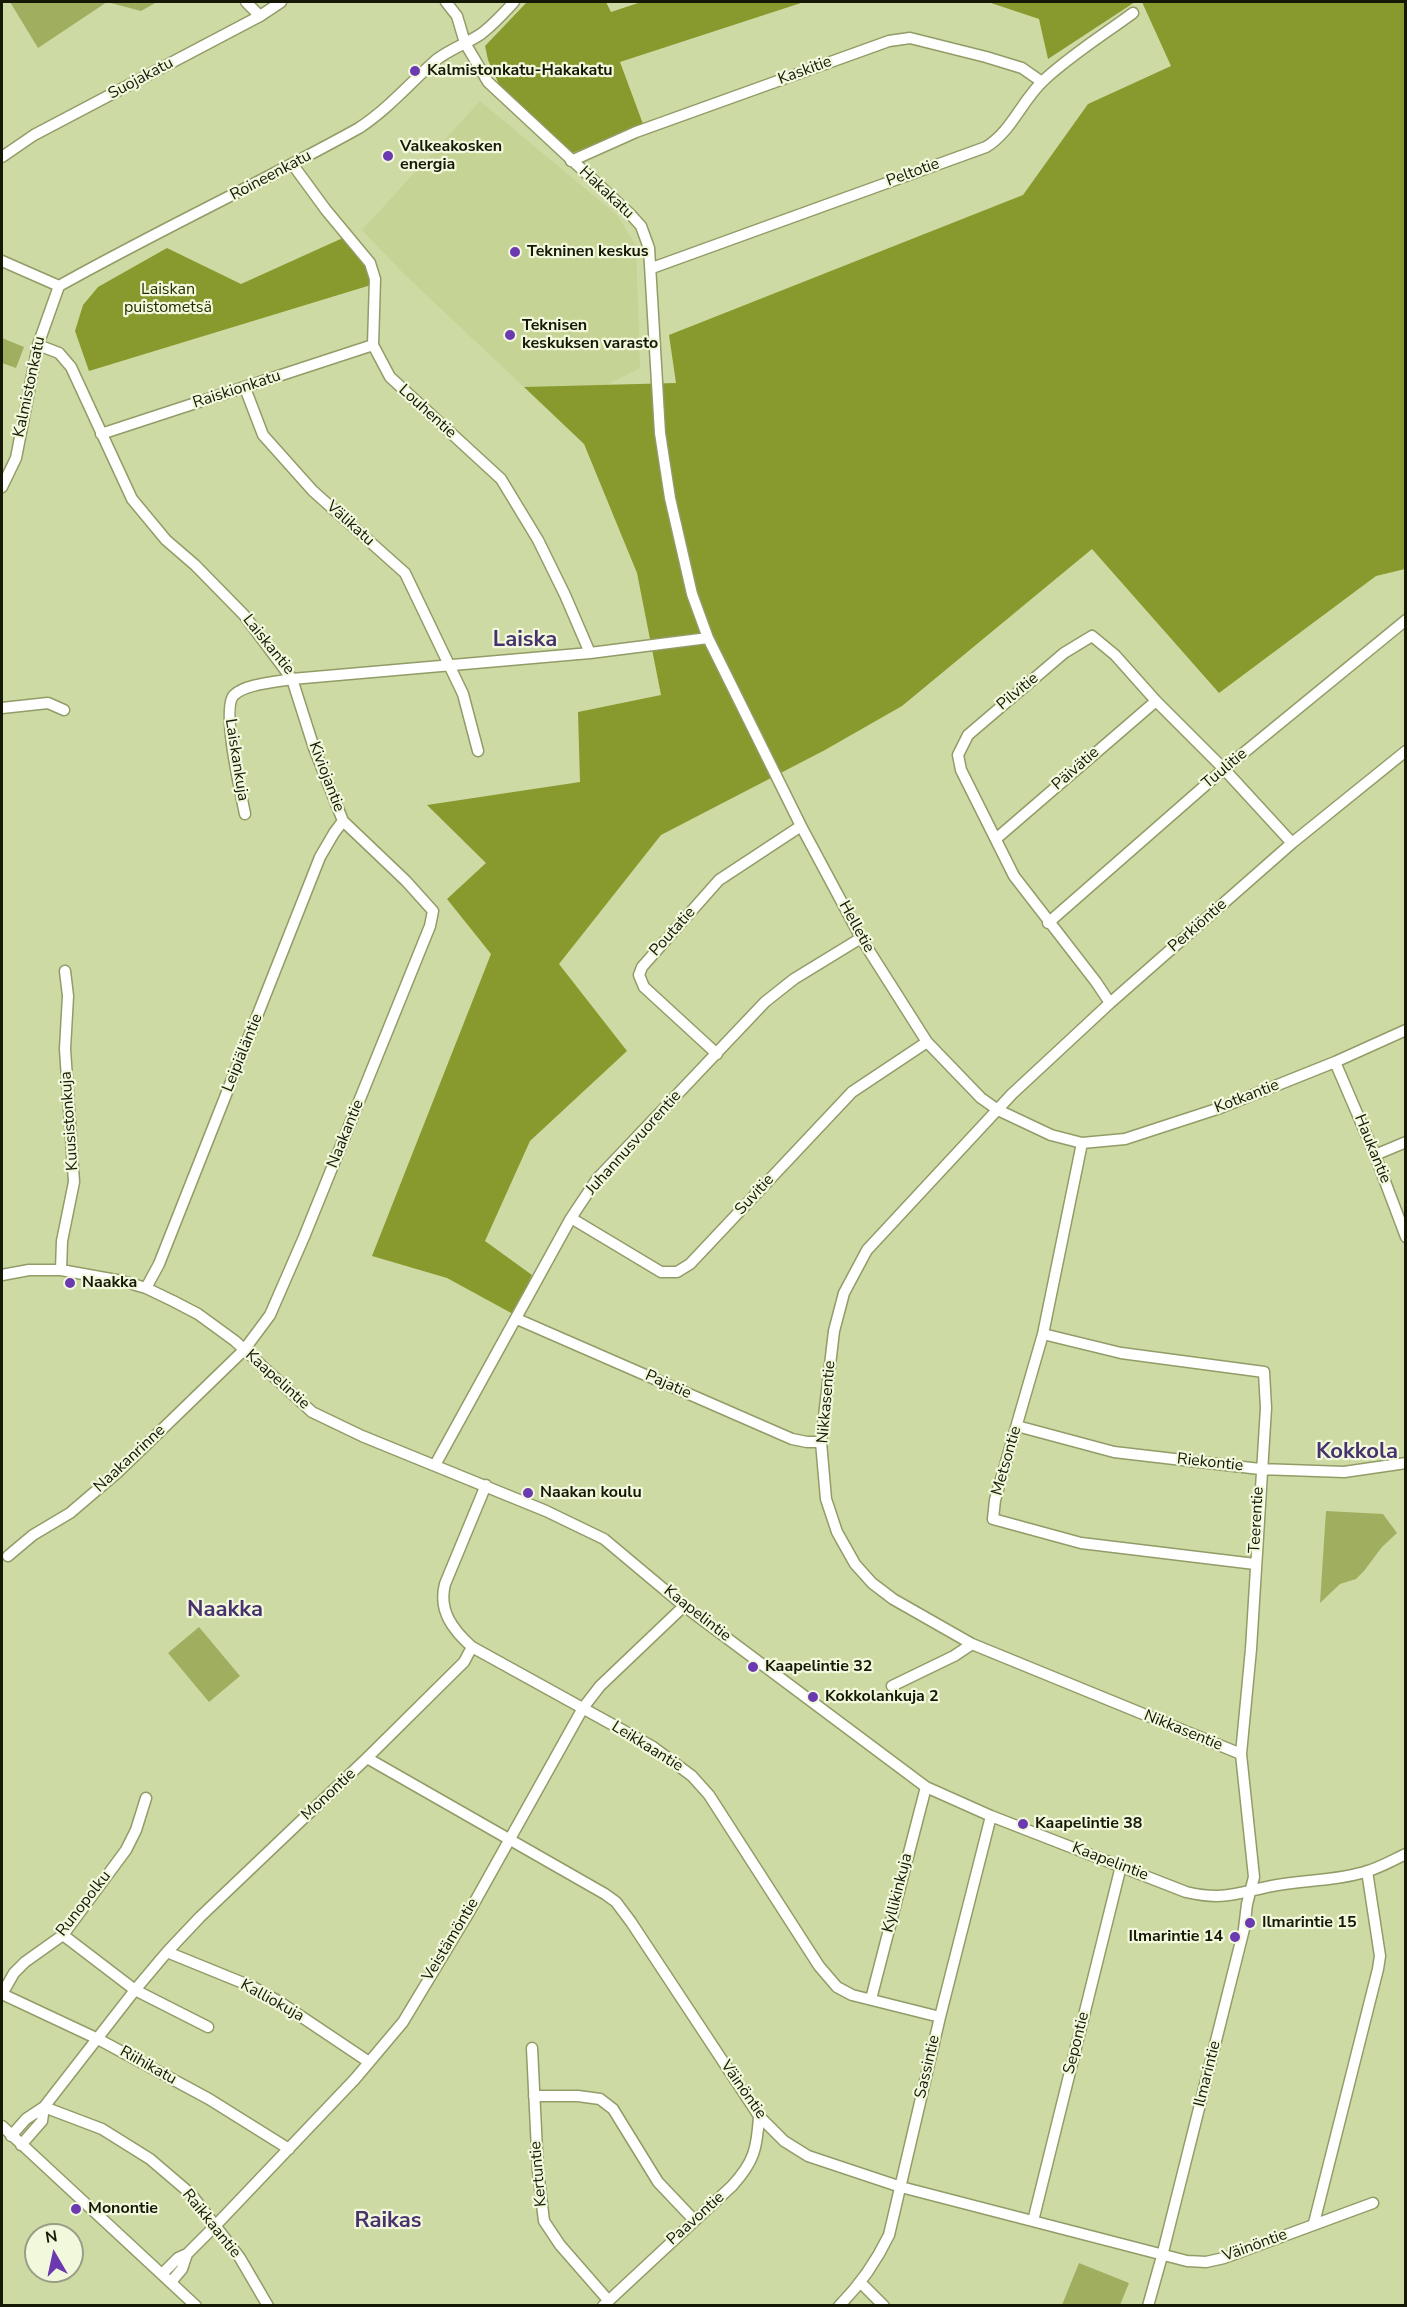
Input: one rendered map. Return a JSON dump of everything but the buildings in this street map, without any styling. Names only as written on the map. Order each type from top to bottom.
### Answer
[{"type":"street","points":[[246,2],[260,16]]},
{"type":"street","name":"Suojakatu","points":[[2,156],[34,135],[260,16],[281,2]]},
{"type":"street","name":"Hakakatu","points":[[446,2],[457,16],[465,43],[488,82],[641,226],[649,248],[652,268],[659,422],[664,463],[692,594],[708,638]]},
{"type":"street","name":"Roineenkatu","points":[[59,286],[136,243],[293,165],[379,115],[436,60],[492,25],[514,2]]},
{"type":"street","name":"Peltotie","points":[[652,268],[986,147],[997,140],[1042,82],[1077,53],[1133,13]]},
{"type":"street","name":"Kaskitie","points":[[571,161],[636,132],[889,41],[910,38],[986,57],[1022,68],[1042,82]]},
{"type":"street","name":"Louhentie","points":[[293,165],[326,210],[370,263],[375,279],[373,345],[390,378],[501,478],[515,499],[566,595],[590,652]]},
{"type":"street","points":[[2,261],[59,286]]},
{"type":"street","name":"Kalmistonkatu","points":[[2,487],[16,458],[38,345],[59,286]]},
{"type":"street","name":"Laiskantie","points":[[38,345],[59,353],[71,368],[132,499],[166,540],[195,565],[244,615],[292,679],[590,652],[708,638]]},
{"type":"street","name":"Raiskionkatu","points":[[101,434],[373,345]]},
{"type":"street","name":"Välikatu","points":[[245,388],[263,435],[313,491],[405,573],[463,694],[478,751]]},
{"type":"street","name":"Tuulitie","points":[[1048,923],[1224,769],[1406,620]]},
{"type":"street","name":"Pilvitie","points":[[1110,1003],[1014,876],[961,770],[958,755],[968,735],[1064,653],[1092,636],[1115,655],[1292,843]]},
{"type":"street","name":"Helletie","points":[[708,638],[801,826],[861,938],[927,1042],[981,1098],[998,1110],[1051,1135],[1082,1143]]},
{"type":"street","name":"Laiskankuja","points":[[245,814],[229,724],[228,706],[232,696],[241,690],[292,679]]},
{"type":"street","name":"Kiviojantie","points":[[292,679],[314,748],[344,821],[406,880],[434,911]]},
{"type":"street","name":"Päivätie","points":[[997,838],[1156,701]]},
{"type":"street","points":[[2,708],[48,703],[64,710]]},
{"type":"street","name":"Perkiöntie","points":[[998,1110],[1012,1094],[1110,1003],[1292,843],[1406,751]]},
{"type":"street","name":"Leipiäläntie","points":[[146,1288],[159,1264],[320,857],[344,821]]},
{"type":"street","name":"Poutatie","points":[[717,1054],[644,987],[639,975],[642,967],[719,880],[801,826]]},
{"type":"street","name":"Naakantie","points":[[244,1350],[270,1315],[304,1237],[433,919],[434,911]]},
{"type":"street","name":"Juhannusvuorentie","points":[[435,1464],[571,1218],[597,1179],[765,1002],[794,979],[861,938]]},
{"type":"street","name":"Kuusistonkuja","points":[[61,1270],[62,1241],[74,1182],[65,1049],[68,996],[65,971]]},
{"type":"street","name":"Kotkantie","points":[[1082,1143],[1106,1142],[1145,1133],[1220,1108],[1335,1062],[1406,1030]]},
{"type":"street","name":"Suvitie","points":[[571,1218],[661,1272],[678,1272],[690,1264],[852,1092],[927,1042]]},
{"type":"street","name":"Haukantie","points":[[1335,1062],[1375,1155],[1406,1237]]},
{"type":"street","name":"Nikkasentie","points":[[998,1110],[867,1250],[844,1293],[834,1331],[821,1442],[826,1499],[837,1532],[855,1564],[872,1584],[893,1599],[972,1644],[1242,1754]]},
{"type":"street","points":[[1375,1155],[1406,1142]]},
{"type":"street","name":"Metsontie","points":[[1082,1143],[1043,1334],[995,1500],[993,1519],[1081,1543],[1255,1564]]},
{"type":"street","name":"Kaapelintie","points":[[2,1275],[29,1270],[61,1270],[122,1281],[146,1288],[198,1314],[244,1350],[312,1412],[363,1436],[486,1485],[594,1533],[632,1561],[684,1606],[926,1787],[991,1816],[1186,1892],[1223,1898],[1272,1886],[1367,1871],[1406,1854]]},
{"type":"street","name":"Pajatie","points":[[517,1319],[792,1439],[821,1442]]},
{"type":"street","name":"Teerentie","points":[[1043,1334],[1121,1353],[1264,1372],[1266,1408],[1242,1754],[1254,1877],[1250,1892]]},
{"type":"street","name":"Naakanrinne","points":[[8,1557],[33,1535],[70,1513],[118,1472],[244,1350]]},
{"type":"street","name":"Riekontie","points":[[1017,1426],[1114,1452],[1260,1469],[1344,1472],[1406,1463]]},
{"type":"street","name":"Leikkaantie","points":[[486,1485],[442,1596],[446,1615],[456,1633],[472,1647],[653,1747],[692,1776],[709,1795],[819,1966],[837,1987],[852,1995],[940,2017]]},
{"type":"street","name":"Veistämöntie","points":[[166,2278],[178,2258],[187,2254],[289,2149],[403,2022],[468,1914],[583,1708],[600,1686],[684,1606]]},
{"type":"street","points":[[892,1686],[954,1656],[972,1644]]},
{"type":"street","name":"Monontie","points":[[11,2136],[27,2119],[44,2107],[135,1990],[200,1917],[464,1662],[472,1647]]},
{"type":"street","name":"Väinöntie","points":[[367,1758],[605,1894],[615,1902],[631,1922],[759,2116],[784,2141],[808,2156],[902,2187],[1162,2256],[1206,2262],[1270,2242],[1314,2223],[1372,2203]]},
{"type":"street","name":"Kyllikinkuja","points":[[871,1999],[926,1787]]},
{"type":"street","name":"Runopolku","points":[[2,1994],[14,1973],[25,1962],[63,1935],[126,1850],[136,1830],[146,1798]]},
{"type":"street","name":"Sassintie","points":[[839,2306],[861,2283],[879,2257],[889,2235],[940,2017],[991,1816]]},
{"type":"street","name":"Sepontie","points":[[1033,2221],[1121,1866]]},
{"type":"street","points":[[1314,2223],[1380,1956],[1367,1871]]},
{"type":"street","name":"Ilmarintie","points":[[1148,2306],[1241,1940],[1250,1892]]},
{"type":"street","points":[[63,1935],[135,1990],[208,2026]]},
{"type":"street","name":"Kalliokuja","points":[[168,1952],[253,1987],[278,2001],[369,2062]]},
{"type":"street","name":"Riihikatu","points":[[2,1994],[98,2038],[209,2099],[289,2149]]},
{"type":"street","name":"Kertuntie","points":[[532,2048],[538,2171],[544,2221],[560,2246],[606,2303]]},
{"type":"street","points":[[534,2096],[578,2096],[600,2099],[613,2109],[658,2182],[694,2220]]},
{"type":"street","name":"Monontie","points":[[21,2145],[42,2121],[44,2107]]},
{"type":"street","name":"Raikkaantie","points":[[44,2107],[102,2129],[150,2159],[190,2194],[240,2258],[268,2306]]},
{"type":"street","name":"Paavontie","points":[[606,2303],[747,2170],[753,2157],[759,2116]]},
{"type":"street","points":[[2,2126],[196,2306]]},
{"type":"street","points":[[861,2283],[884,2306]]},
{"type":"shaded area","points":[[10,2],[107,2],[38,48]]},
{"type":"shaded area","points":[[107,2],[157,2],[141,11]]},
{"type":"shaded area","points":[[480,101],[617,215],[636,246],[640,368],[605,386],[524,387],[405,275],[362,230]]},
{"type":"shaded area","points":[[2,338],[24,347],[16,368],[2,363]]},
{"type":"shaded area","points":[[1326,1511],[1383,1514],[1397,1533],[1382,1547],[1356,1579],[1340,1584],[1320,1603]]},
{"type":"shaded area","points":[[199,1627],[240,1676],[209,1702],[168,1653]]},
{"type":"shaded area","points":[[1079,2263],[1129,2283],[1120,2305],[1062,2305]]},
{"type":"green space","points":[[527,2],[606,2],[611,12],[641,2],[804,2],[620,62],[643,124],[570,154],[506,100],[488,60],[485,46]]},
{"type":"green space","points":[[988,2],[1135,2],[1048,59],[1039,19]]},
{"type":"green space","points":[[1142,2],[1405,2],[1405,569],[1376,576],[1219,693],[1092,549],[902,706],[825,750],[661,835],[559,964],[627,1051],[530,1141],[485,1241],[532,1275],[513,1314],[447,1278],[372,1256],[491,954],[447,899],[486,863],[427,805],[580,782],[578,712],[661,695],[637,573],[584,444],[524,387],[676,383],[669,335],[1023,195],[1088,104],[1171,66]]},
{"type":"green space","name":"Laiskan puistometsä","points":[[345,237],[367,267],[371,285],[89,371],[75,331],[83,305],[98,287],[167,248],[241,284]]},
{"type":"place","name":"Kalmistonkatu-Hakakatu","points":[[415,71]]},
{"type":"place","name":"Valkeakosken energia","points":[[388,156]]},
{"type":"place","name":"Tekninen keskus","points":[[515,252]]},
{"type":"place","name":"Teknisen keskuksen varasto","points":[[510,335]]},
{"type":"place","name":"Naakka","points":[[70,1283]]},
{"type":"place","name":"Naakan koulu","points":[[528,1493]]},
{"type":"place","name":"Kaapelintie 32","points":[[753,1667]]},
{"type":"place","name":"Kokkolankuja 2","points":[[813,1697]]},
{"type":"place","name":"Kaapelintie 38","points":[[1023,1824]]},
{"type":"place","name":"Ilmarintie 15","points":[[1250,1923]]},
{"type":"place","name":"Ilmarintie 14","points":[[1235,1937]]},
{"type":"place","name":"Monontie","points":[[76,2209]]},
{"type":"district","name":"Laiska","points":[[525,641]]},
{"type":"district","name":"Kokkola","points":[[1357,1453]]},
{"type":"district","name":"Naakka","points":[[225,1611]]},
{"type":"district","name":"Raikas","points":[[388,2222]]}]
